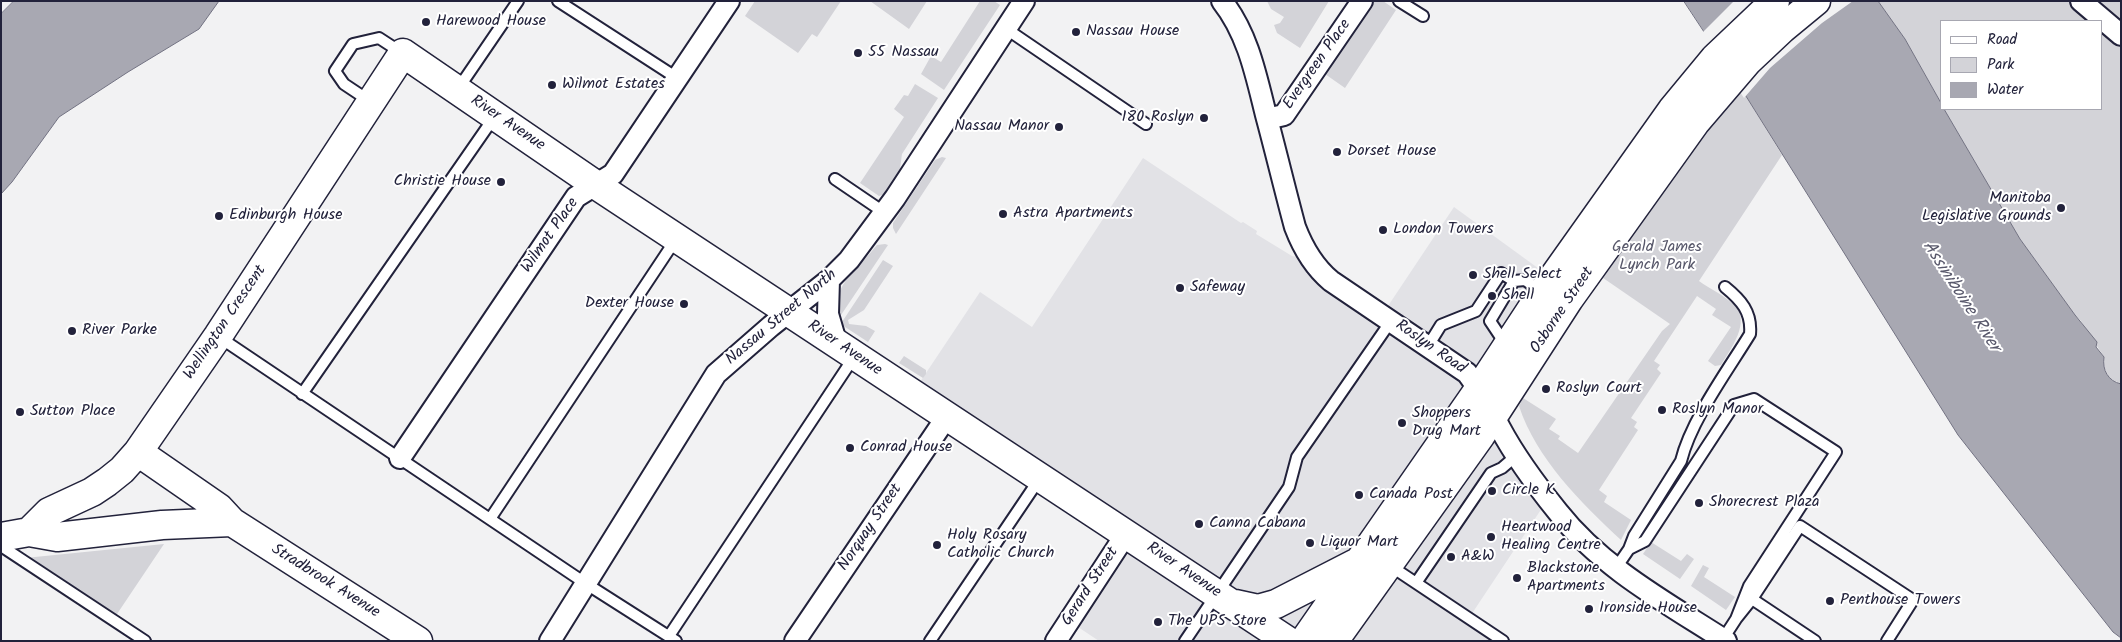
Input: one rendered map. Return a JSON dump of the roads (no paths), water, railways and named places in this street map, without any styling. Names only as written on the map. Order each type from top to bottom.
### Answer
[{"type":"street","name":"Wilmot Place","points":[[400,458],[576,197],[613,174],[729,1]]},
{"type":"street","name":"Roslyn Road","points":[[1222,1],[1231,12],[1252,61],[1295,227],[1311,260],[1331,281],[1467,373],[1479,389],[1517,455],[1572,528],[1616,568],[1724,640]]},
{"type":"street","name":"Evergreen Place","points":[[1267,119],[1284,115],[1362,1]]},
{"type":"street","name":"Osborne Street","points":[[1334,641],[1388,564],[1424,518],[1494,416],[1569,299],[1697,78],[1730,43],[1775,1]]},
{"type":"street","name":"Osborne Street","points":[[1304,641],[1479,389],[1542,293],[1650,162],[1695,124],[1732,78],[1782,29],[1816,1]]},
{"type":"street","points":[[2081,1],[2121,35]]},
{"type":"street","name":"Nassau Street North","points":[[550,641],[716,374],[829,280],[849,260],[885,213],[1005,28],[1017,3]]},
{"type":"street","name":"River Avenue","points":[[403,53],[677,239],[912,394],[948,415],[1288,641]]},
{"type":"street","name":"Wellington Crescent","points":[[29,532],[49,512],[92,492],[107,482],[138,452],[218,336],[403,53]]},
{"type":"street","points":[[829,280],[828,314],[846,350]]},
{"type":"street","name":"Norquay Street","points":[[795,641],[948,415]]},
{"type":"street","name":"Stradbrook Avenue","points":[[138,452],[219,508],[232,522],[418,641]]},
{"type":"street","points":[[1,537],[29,532],[57,537],[162,525],[232,522]]},
{"type":"street","name":"Gerard Street","points":[[1056,641],[1126,534]]},
{"type":"street","points":[[1224,598],[1258,610],[1276,604],[1360,561]]},
{"type":"lane","points":[[458,90],[518,1]]},
{"type":"lane","points":[[558,1],[677,78]]},
{"type":"lane","points":[[1399,1],[1423,16]]},
{"type":"lane","points":[[1005,28],[1146,124]]},
{"type":"lane","points":[[372,102],[344,84],[335,71],[353,44],[379,38],[403,53]]},
{"type":"lane","points":[[302,394],[496,115]]},
{"type":"lane","points":[[835,179],[885,213]]},
{"type":"lane","points":[[490,519],[677,239]]},
{"type":"lane","points":[[1428,346],[1441,325],[1476,311],[1502,273],[1514,281],[1525,280],[1542,293]]},
{"type":"lane","points":[[1490,321],[1514,281]]},
{"type":"lane","points":[[1616,568],[1681,461],[1684,449],[1705,408],[1750,334],[1750,320],[1747,309],[1725,287]]},
{"type":"lane","points":[[1476,311],[1490,321],[1507,347]]},
{"type":"lane","points":[[1186,641],[1224,598],[1289,487],[1297,457],[1391,321]]},
{"type":"lane","points":[[218,336],[585,583],[673,638],[846,350]]},
{"type":"lane","points":[[1629,549],[1645,541],[1734,405],[1754,399],[1836,452],[1749,586],[1736,619],[1724,640]]},
{"type":"lane","points":[[1416,583],[1491,473],[1502,468],[1517,455]]},
{"type":"lane","points":[[930,641],[1040,477]]},
{"type":"lane","points":[[1736,619],[1755,595],[1800,526],[1913,600],[1887,641]]},
{"type":"lane","points":[[1,546],[145,641]]},
{"type":"lane","points":[[1388,564],[1502,641]]},
{"type":"lane","points":[[1755,595],[1815,641]]},
{"type":"water","points":[[14,1],[219,1],[199,29],[59,117],[12,182],[1,194],[1,14]]},
{"type":"water","name":"Assiniboine River","points":[[1684,1],[1878,1],[1905,39],[1940,101],[1940,110],[1945,110],[2020,239],[2097,342],[2096,347],[2104,357],[2104,366],[2109,378],[2121,384],[2121,638],[2113,632],[1958,435],[1739,85]]},
{"type":"place","name":"Harewood House","points":[[426,22]]},
{"type":"place","name":"Nassau House","points":[[1076,32]]},
{"type":"place","name":"55 Nassau","points":[[858,53]]},
{"type":"place","name":"Wilmot Estates","points":[[552,85]]},
{"type":"place","name":"180 Roslyn","points":[[1204,118]]},
{"type":"place","name":"Nassau Manor","points":[[1059,127]]},
{"type":"place","name":"Dorset House","points":[[1337,152]]},
{"type":"place","name":"Christie House","points":[[501,182]]},
{"type":"place","name":"Manitoba Legislative Grounds","points":[[2061,208]]},
{"type":"place","name":"Astra Apartments","points":[[1003,214]]},
{"type":"place","name":"Edinburgh House","points":[[219,216]]},
{"type":"place","name":"London Towers","points":[[1383,230]]},
{"type":"place","name":"Shell Select","points":[[1473,275]]},
{"type":"place","name":"Safeway","points":[[1180,288]]},
{"type":"place","name":"Shell","points":[[1492,296]]},
{"type":"place","name":"Dexter House","points":[[684,304]]},
{"type":"place","name":"River Parke","points":[[72,331]]},
{"type":"place","name":"Roslyn Court","points":[[1546,389]]},
{"type":"place","name":"Roslyn Manor","points":[[1662,410]]},
{"type":"place","name":"Sutton Place","points":[[20,412]]},
{"type":"place","name":"Shoppers Drug Mart","points":[[1402,423]]},
{"type":"place","name":"Conrad House","points":[[850,448]]},
{"type":"place","name":"Circle K","points":[[1492,491]]},
{"type":"place","name":"Canada Post","points":[[1359,495]]},
{"type":"place","name":"Shorecrest Plaza","points":[[1699,503]]},
{"type":"place","name":"Canna Cabana","points":[[1199,524]]},
{"type":"place","name":"Heartwood Healing Centre","points":[[1491,537]]},
{"type":"place","name":"Liquor Mart","points":[[1310,543]]},
{"type":"place","name":"Holy Rosary Catholic Church","points":[[937,545]]},
{"type":"place","name":"A&W","points":[[1451,557]]},
{"type":"place","name":"Blackstone Apartments","points":[[1517,578]]},
{"type":"place","name":"Penthouse Towers","points":[[1830,601]]},
{"type":"place","name":"Ironside House","points":[[1589,609]]},
{"type":"place","name":"The UPS Store","points":[[1158,622]]},
{"type":"park label","name":"Gerald James Lynch Park","points":[[1657,257]]}]
